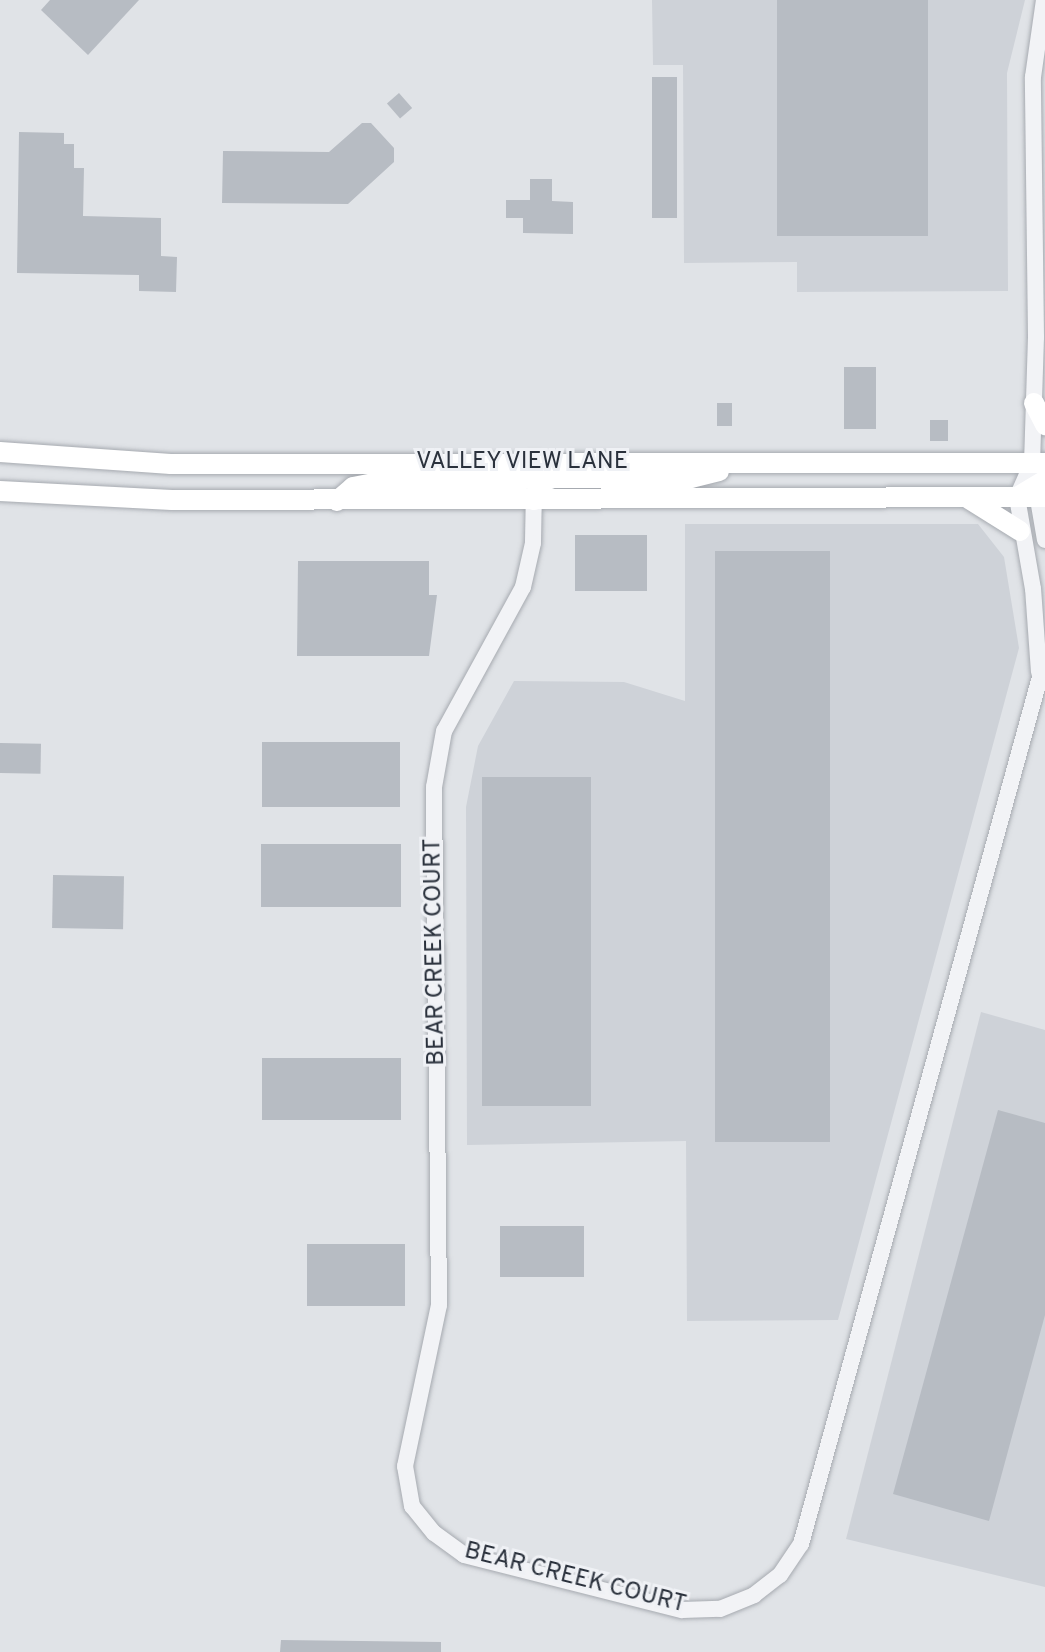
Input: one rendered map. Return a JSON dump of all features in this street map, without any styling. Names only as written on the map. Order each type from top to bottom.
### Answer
[{"type":"main road","points":[[1034,403],[1045,425]]},
{"type":"main road","name":"VALLEY VIEW LANE","points":[[0,452],[171,464],[733,463],[1040,480]]},
{"type":"main road","points":[[337,501],[353,487],[374,483],[515,482],[527,478],[534,463]]},
{"type":"main road","points":[[534,500],[540,483],[553,478],[691,478],[733,463]]},
{"type":"main road","points":[[171,464],[172,500]]},
{"type":"main road","name":"VALLEY VIEW LANE","points":[[0,491],[172,500],[337,501],[1017,497],[1040,480]]},
{"type":"main road","points":[[965,497],[1020,531]]},
{"type":"street","points":[[1044,0],[1033,77],[1034,403],[1045,540]]},
{"type":"street","name":"BEAR CREEK COURT","points":[[534,463],[533,543],[523,587],[444,731],[434,787],[439,1305],[405,1466],[412,1506],[434,1533],[464,1555],[682,1610],[720,1609],[754,1595],[780,1575],[801,1544],[1042,666],[1017,497],[1040,480]]},
{"type":"shaded area","points":[[652,0],[1025,0],[1007,73],[1008,291],[797,292],[797,262],[684,263],[683,65],[653,65]]},
{"type":"shaded area","points":[[685,524],[978,524],[1004,557],[1019,648],[838,1320],[687,1321],[686,1141],[467,1145],[466,807],[478,746],[514,681],[624,682],[685,701]]},
{"type":"shaded area","points":[[981,1012],[1045,1030],[1045,1587],[846,1539]]},
{"type":"building","points":[[50,0],[139,0],[88,55],[41,10]]},
{"type":"building","points":[[777,0],[928,0],[928,236],[777,236]]},
{"type":"building","points":[[652,77],[677,77],[677,218],[652,218]]},
{"type":"building","points":[[399,93],[412,108],[400,119],[387,103]]},
{"type":"building","points":[[362,123],[371,123],[394,148],[394,162],[348,204],[222,203],[223,151],[329,152]]},
{"type":"building","points":[[19,132],[64,133],[64,144],[74,144],[74,168],[84,168],[83,216],[161,218],[161,256],[177,257],[176,292],[139,291],[139,275],[17,273]]},
{"type":"building","points":[[530,179],[552,179],[552,201],[573,202],[573,234],[523,233],[523,218],[506,218],[506,200],[530,200]]},
{"type":"building","points":[[844,367],[876,367],[876,429],[844,429]]},
{"type":"building","points":[[717,403],[732,403],[732,426],[717,426]]},
{"type":"building","points":[[930,420],[948,420],[948,441],[930,441]]},
{"type":"building","points":[[575,535],[647,535],[647,591],[575,591]]},
{"type":"building","points":[[715,551],[830,551],[830,1142],[715,1142]]},
{"type":"building","points":[[298,561],[429,561],[429,595],[437,595],[429,656],[297,656]]},
{"type":"building","points":[[262,742],[400,742],[400,807],[262,807]]},
{"type":"building","points":[[0,743],[41,744],[40,774],[0,773]]},
{"type":"building","points":[[482,777],[591,777],[591,1106],[482,1106]]},
{"type":"building","points":[[261,844],[401,844],[401,907],[261,907]]},
{"type":"building","points":[[53,875],[124,876],[123,929],[52,928]]},
{"type":"building","points":[[262,1058],[401,1058],[401,1120],[262,1120]]},
{"type":"building","points":[[998,1110],[1045,1123],[1045,1315],[989,1521],[893,1494]]},
{"type":"building","points":[[500,1226],[584,1226],[584,1277],[500,1277]]},
{"type":"building","points":[[307,1244],[405,1244],[405,1306],[307,1306]]},
{"type":"building","points":[[281,1640],[441,1642],[441,1652],[280,1652]]}]
